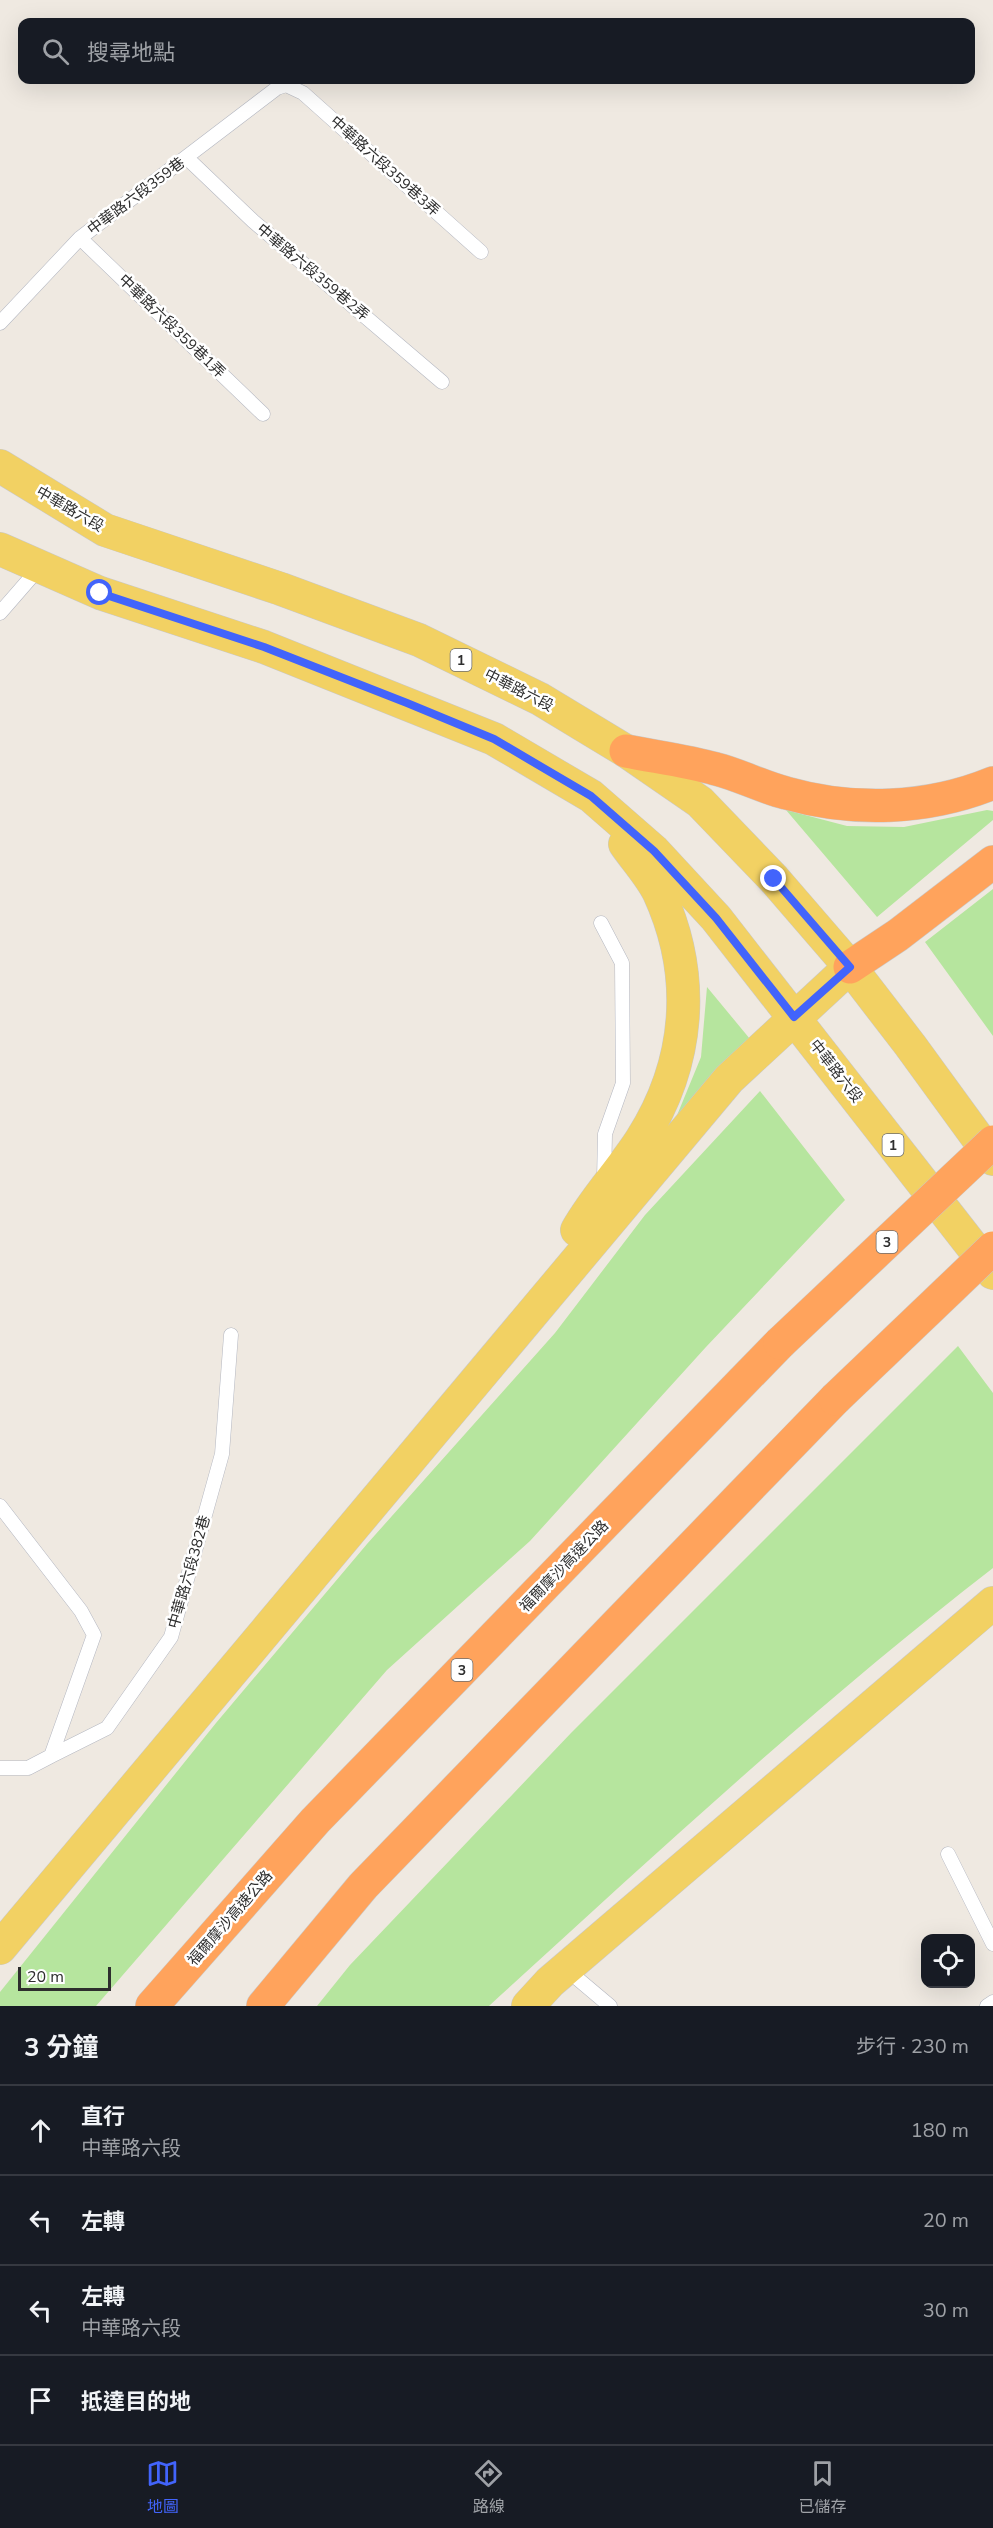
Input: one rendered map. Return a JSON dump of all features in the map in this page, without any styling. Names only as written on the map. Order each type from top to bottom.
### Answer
[{"type":"highway","points":[[626,751],[716,769],[784,793],[833,804],[901,805],[970,792],[993,783]]},
{"type":"highway","points":[[850,967],[898,936],[993,862]]},
{"type":"highway","name":"福爾摩沙高速公路","points":[[152,2006],[315,1821],[780,1343],[993,1142]]},
{"type":"highway","points":[[263,2006],[370,1878],[835,1399],[993,1248]]},
{"type":"main road","name":"中華路六段","points":[[0,466],[105,530],[281,589],[419,640],[540,699],[626,751],[700,802],[774,879],[850,967],[993,1159]]},
{"type":"main road","name":"中華路六段","points":[[0,549],[100,593],[264,647],[440,716],[494,739],[591,796],[654,851],[701,901],[993,1273]]},
{"type":"main road","points":[[533,1310],[582,1221],[641,1140],[668,1089],[681,1043],[684,1000],[680,954],[658,892],[591,796]]},
{"type":"main road","points":[[0,1948],[729,1079],[850,967]]},
{"type":"main road","points":[[528,2006],[566,1969],[993,1603]]},
{"type":"main road","points":[[830,1742],[993,1628]]},
{"type":"lane","name":"中華路六段359巷","points":[[0,323],[80,238],[276,88],[286,85]]},
{"type":"lane","name":"中華路六段359巷3弄","points":[[286,85],[303,93],[481,252]]},
{"type":"lane","name":"中華路六段359巷2弄","points":[[187,158],[253,221],[442,382]]},
{"type":"lane","name":"中華路六段359巷1弄","points":[[80,238],[263,414]]},
{"type":"lane","points":[[0,613],[40,567]]},
{"type":"lane","points":[[601,923],[622,963],[623,1083],[605,1134],[604,1191]]},
{"type":"lane","name":"中華路六段382巷","points":[[0,1768],[28,1768],[107,1728],[171,1637],[222,1454],[231,1335]]},
{"type":"lane","points":[[0,1506],[81,1611],[94,1635],[51,1756]]},
{"type":"lane","points":[[948,1854],[993,1944]]},
{"type":"lane","points":[[566,1969],[610,2006]]},
{"type":"lane","points":[[987,2006],[993,2002]]},
{"type":"green space","points":[[786,810],[847,826],[904,827],[987,810],[993,811],[993,820],[877,917]]},
{"type":"green space","points":[[993,889],[993,1036],[925,942]]},
{"type":"green space","points":[[707,987],[750,1039],[673,1125],[701,1057]]},
{"type":"green space","points":[[760,1091],[845,1200],[706,1347],[530,1541],[387,1670],[96,2006],[0,2006],[0,1992],[216,1723],[367,1544],[555,1333],[645,1215]]},
{"type":"green space","points":[[958,1346],[993,1393],[993,1568],[799,1727],[674,1837],[489,2006],[317,2006],[350,1965],[571,1733]]},
{"type":"route","points":[[100,593],[264,647],[407,703],[494,739],[591,796],[654,851],[716,918],[794,1017],[850,967],[774,879]]}]
